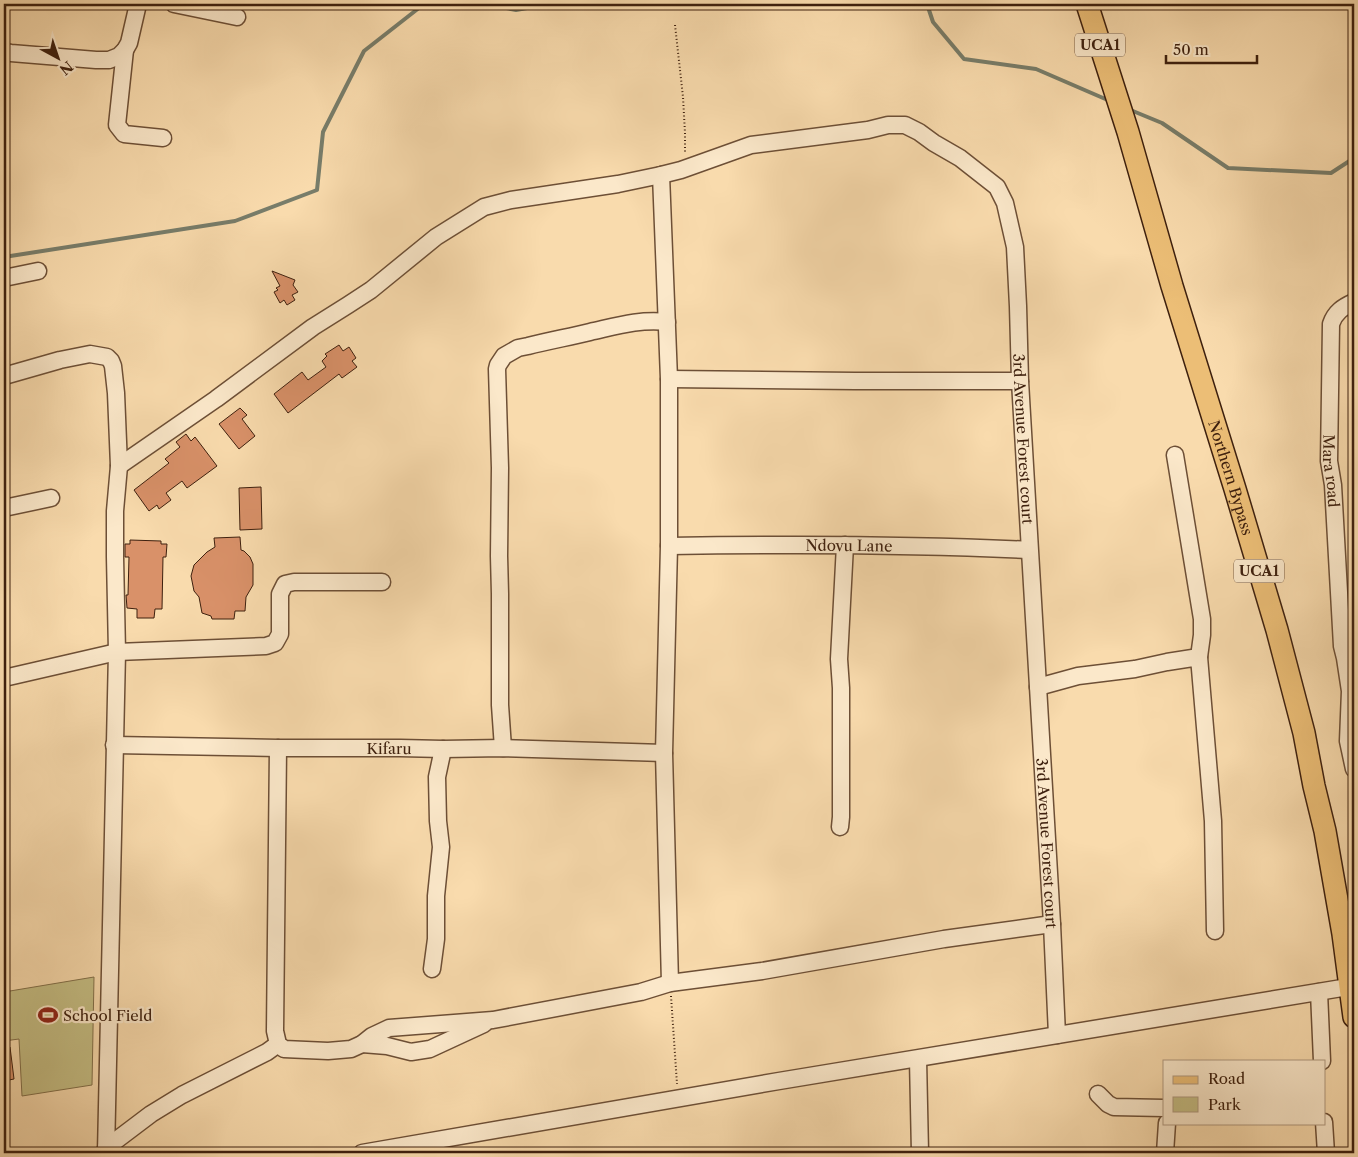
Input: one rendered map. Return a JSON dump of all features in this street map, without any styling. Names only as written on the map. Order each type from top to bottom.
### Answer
[{"type":"main road","name":"Northern Bypass","points":[[1087,4],[1128,132],[1172,286],[1274,620],[1304,733],[1325,830],[1352,986],[1354,1017]]},
{"type":"street","points":[[4,52],[109,60],[119,56],[129,43],[138,4]]},
{"type":"street","points":[[174,4],[236,18]]},
{"type":"street","points":[[125,50],[117,126],[124,134],[163,138]]},
{"type":"street","name":"3rd Avenue Forest court","points":[[119,466],[216,399],[313,327],[371,290],[436,237],[484,207],[511,200],[618,184],[661,175],[751,146],[868,130],[888,125],[905,125],[919,132],[960,158],[997,187],[1005,204],[1015,247],[1029,550],[1057,1035]]},
{"type":"street","points":[[661,175],[669,379],[670,546],[664,753],[670,983]]},
{"type":"street","points":[[4,278],[38,271]]},
{"type":"street","name":"Mara road","points":[[1354,302],[1334,316],[1331,324],[1330,461],[1334,485],[1342,646],[1350,691],[1348,741],[1354,769]]},
{"type":"street","points":[[503,748],[500,705],[498,365],[504,356],[518,348],[627,323],[667,322]]},
{"type":"street","points":[[4,376],[60,360],[90,354],[107,357],[111,361],[114,375],[119,466],[115,511],[114,557],[117,652],[106,1151]]},
{"type":"street","points":[[669,379],[1020,381]]},
{"type":"street","points":[[1174,455],[1202,619],[1199,657],[1213,821],[1215,931]]},
{"type":"street","points":[[4,508],[51,498]]},
{"type":"street","points":[[840,827],[841,688],[838,659],[846,545]]},
{"type":"street","name":"Ndovu Lane","points":[[670,546],[963,546],[1029,550]]},
{"type":"street","points":[[4,678],[117,652],[266,646],[275,643],[280,634],[280,594],[285,584],[294,582],[382,582]]},
{"type":"street","points":[[1038,687],[1078,676],[1134,669],[1199,657]]},
{"type":"street","name":"Kifaru","points":[[114,745],[278,748],[503,748],[664,753]]},
{"type":"street","points":[[278,748],[275,1031],[278,1044],[284,1049],[328,1051],[351,1049],[389,1028],[493,1020],[640,992],[670,983],[762,970],[944,939],[1052,924]]},
{"type":"street","points":[[432,969],[436,939],[436,896],[441,846],[438,821],[437,777],[443,749]]},
{"type":"street","points":[[362,1153],[1352,986]]},
{"type":"street","points":[[1319,992],[1322,1060]]},
{"type":"street","points":[[362,1044],[387,1046],[411,1052],[430,1049],[493,1020]]},
{"type":"street","points":[[106,1151],[150,1114],[182,1095],[267,1052],[278,1044]]},
{"type":"street","points":[[918,1059],[920,1153]]},
{"type":"street","points":[[1098,1094],[1114,1107],[1163,1108]]},
{"type":"street","points":[[1165,1153],[1167,1124]]},
{"type":"street","points":[[1324,1124],[1326,1153]]},
{"type":"path","points":[[675,25],[685,133],[685,151],[681,170]]},
{"type":"path","points":[[670,983],[678,1099]]},
{"type":"green space","name":"School Field","points":[[94,977],[92,1085],[22,1096],[19,1039],[4,1041],[4,992]]},
{"type":"building","points":[[272,271],[295,280],[293,285],[298,292],[292,295],[295,300],[287,305],[284,300],[280,303],[274,292],[280,286]]},
{"type":"building","points":[[339,345],[343,351],[349,347],[356,358],[352,361],[357,367],[342,378],[339,374],[288,413],[274,394],[302,372],[308,380],[326,367],[322,361],[327,356],[325,354]]},
{"type":"building","points":[[240,408],[247,415],[242,419],[255,436],[239,449],[219,424]]},
{"type":"building","points":[[186,434],[191,441],[195,437],[217,466],[187,488],[182,481],[166,493],[171,500],[159,509],[157,505],[149,511],[134,490],[169,463],[165,459],[180,447],[176,442]]},
{"type":"building","points":[[261,487],[262,529],[240,530],[239,488]]},
{"type":"building","points":[[240,537],[241,550],[250,557],[253,564],[253,585],[246,597],[245,611],[235,611],[234,619],[212,619],[211,616],[202,613],[199,597],[194,591],[191,576],[194,565],[215,547],[214,538]]},
{"type":"building","points":[[130,540],[161,541],[161,544],[167,544],[166,557],[163,557],[162,609],[155,609],[154,618],[137,618],[137,609],[127,608],[126,595],[128,595],[129,557],[125,557],[125,544],[130,544]]},
{"type":"building","points":[[10,1047],[14,1079],[4,1081],[4,1048]]},
{"type":"waterway","points":[[4,257],[235,221],[317,190],[323,132],[364,51],[424,4]]},
{"type":"waterway","points":[[486,4],[516,10],[549,4]]},
{"type":"waterway","points":[[927,4],[933,22],[964,59],[1036,69],[1110,101]]},
{"type":"waterway","points":[[1128,109],[1162,123],[1228,168],[1331,173],[1354,158]]},
{"type":"place","name":"School Field","points":[[48,1015]]}]
